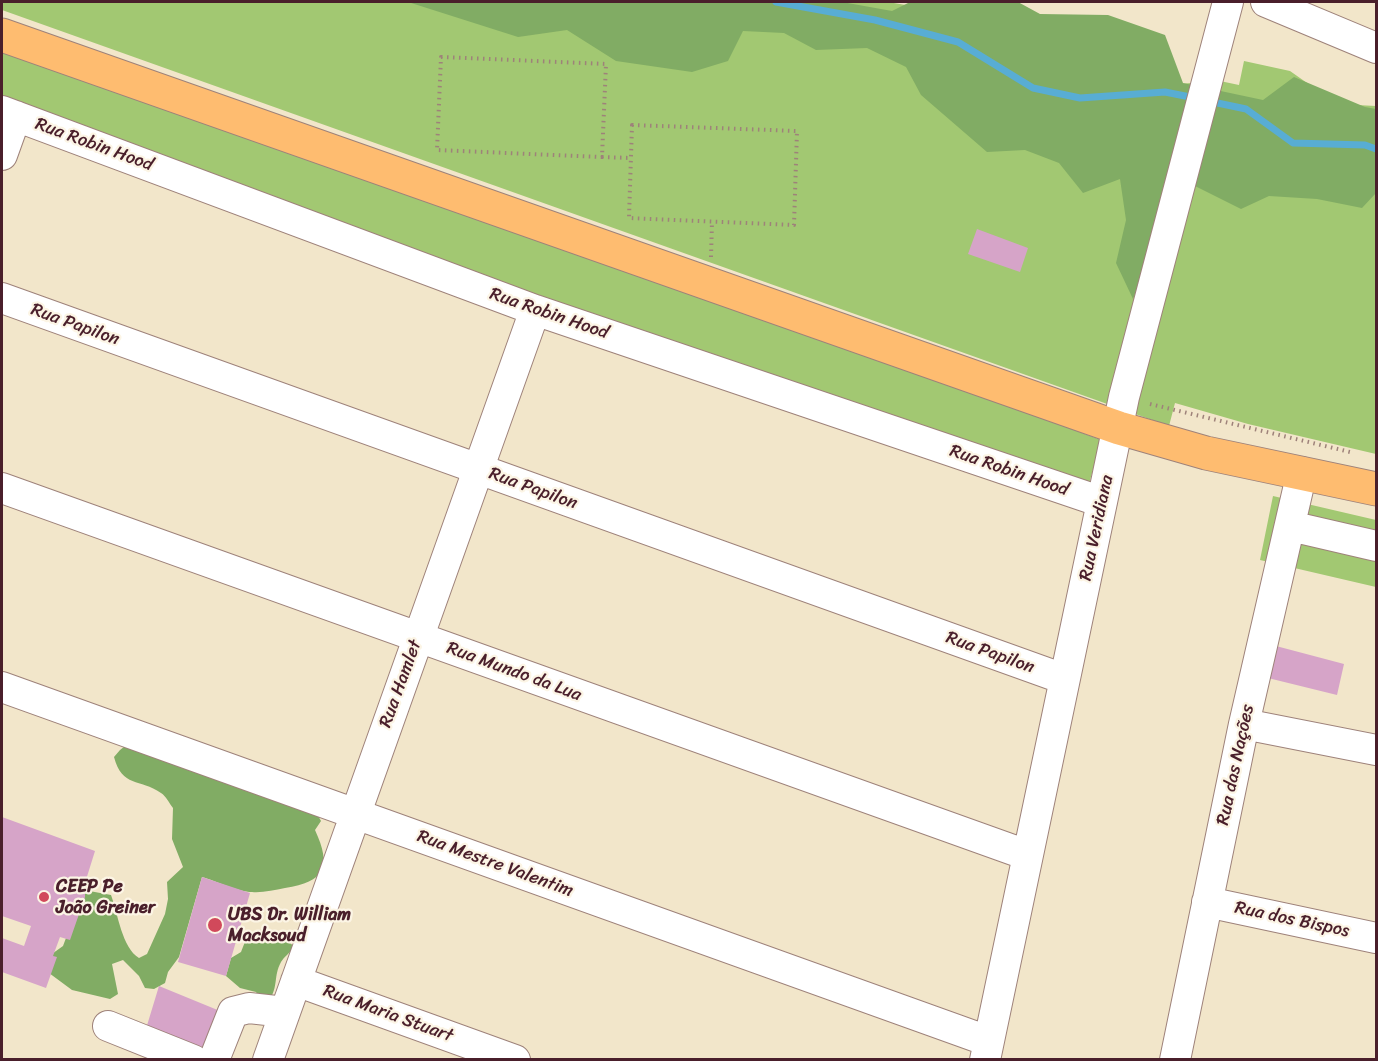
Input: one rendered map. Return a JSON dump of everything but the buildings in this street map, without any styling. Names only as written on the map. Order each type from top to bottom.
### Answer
[{"type":"main road","points":[[2,35],[1119,428],[1206,453],[1377,489]]},
{"type":"street","name":"Rua Veridiana","points":[[987,1050],[1124,397],[1228,2]]},
{"type":"street","points":[[1271,3],[1377,48]]},
{"type":"street","points":[[2,155],[9,114]]},
{"type":"street","name":"Rua Robin Hood","points":[[9,114],[536,310],[1102,502]]},
{"type":"street","name":"Rua Papilon","points":[[2,298],[1064,679]]},
{"type":"street","name":"Rua Hamlet","points":[[268,1059],[477,469],[536,310]]},
{"type":"street","name":"Rua das Nações","points":[[1183,1058],[1207,902],[1244,724],[1302,472]]},
{"type":"street","name":"Rua Mundo da Lua","points":[[2,488],[1027,855]]},
{"type":"street","points":[[1290,526],[1377,546]]},
{"type":"street","name":"Rua Mestre Valentim","points":[[2,687],[355,814],[987,1050]]},
{"type":"street","points":[[1244,724],[1377,750]]},
{"type":"street","name":"Rua dos Bispos","points":[[1207,902],[1377,938]]},
{"type":"street","name":"Rua Maria Stuart","points":[[296,981],[515,1059]]},
{"type":"street","points":[[214,1059],[233,1012],[249,1008],[285,1012]]},
{"type":"street","points":[[108,1026],[193,1059]]},
{"type":"path","points":[[602,157],[606,64],[441,57],[437,150],[602,157],[631,158]]},
{"type":"path","points":[[632,125],[797,131],[794,225],[629,218],[631,158],[632,125]]},
{"type":"green space","points":[[2,2],[888,2],[929,9],[1135,87],[1220,81],[1239,85],[1244,61],[1290,71],[1337,104],[1376,106],[1376,454],[1248,424],[1175,403],[1169,426],[2,10]]},
{"type":"green space","points":[[408,2],[842,2],[892,11],[910,2],[1018,2],[1040,14],[1108,15],[1165,35],[1183,83],[1263,100],[1294,77],[1365,107],[1376,109],[1376,193],[1362,208],[1317,199],[1269,196],[1241,209],[1195,186],[1166,184],[1146,264],[1133,299],[1116,263],[1126,220],[1120,179],[1083,193],[1059,163],[1025,150],[987,152],[921,95],[906,67],[867,48],[816,50],[784,33],[743,31],[728,61],[692,72],[616,61],[567,30],[518,37]]},
{"type":"green space","points":[[2,41],[709,293],[1101,440],[1089,484],[536,301],[2,102]]},
{"type":"green space","points":[[1273,496],[1376,520],[1376,587],[1260,560]]},
{"type":"green space","points":[[134,739],[316,812],[321,821],[315,830],[324,863],[317,877],[309,882],[264,892],[240,890],[202,877],[179,957],[168,972],[165,983],[154,989],[145,988],[139,976],[123,960],[112,964],[118,994],[110,999],[72,990],[49,973],[49,956],[63,946],[84,890],[111,895],[128,947],[139,958],[147,954],[165,914],[168,899],[167,882],[183,867],[172,839],[173,808],[163,794],[127,778],[117,767],[114,757]]},
{"type":"green space","points":[[266,928],[283,935],[295,948],[281,962],[269,1001],[261,1000],[256,992],[240,988],[226,976],[231,958],[241,952],[248,934]]},
{"type":"waterway","points":[[776,2],[875,20],[958,42],[1033,88],[1080,98],[1165,92],[1195,98]]},
{"type":"waterway","points":[[1208,101],[1246,109],[1293,143],[1365,145],[1376,149]]},
{"type":"place","name":"CEEP Pe João Greiner","points":[[44,897]]},
{"type":"place","name":"UBS Dr. William Macksoud","points":[[215,925]]}]
